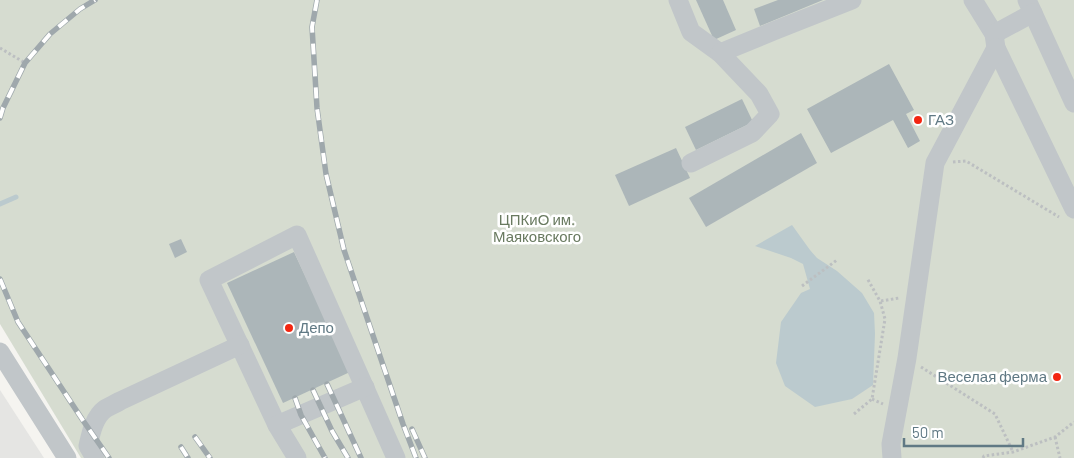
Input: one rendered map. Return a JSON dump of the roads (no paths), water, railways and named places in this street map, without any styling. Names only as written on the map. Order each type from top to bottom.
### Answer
[{"type":"street","points":[[678,0],[691,32],[720,54],[759,94],[770,114],[752,133],[691,163]]},
{"type":"street","points":[[720,54],[852,0]]},
{"type":"street","points":[[973,0],[995,41],[1070,215]]},
{"type":"street","points":[[892,458],[891,444],[907,358],[935,163],[995,41],[1030,6],[1074,103]]},
{"type":"street","points":[[297,458],[276,425],[209,280],[297,236],[396,458]]},
{"type":"street","points":[[96,458],[88,446],[95,421],[103,410],[240,346]]},
{"type":"street","points":[[0,352],[67,458]]},
{"type":"street","points":[[276,425],[365,387]]},
{"type":"waterway","points":[[0,204],[16,197]]},
{"type":"railway","points":[[0,118],[25,63],[50,34],[80,9],[95,0]]},
{"type":"railway","points":[[317,0],[312,27],[317,108],[326,174],[344,250],[416,458]]},
{"type":"railway","points":[[0,279],[18,322],[109,458]]},
{"type":"railway","points":[[327,384],[361,458]]},
{"type":"railway","points":[[313,390],[332,431],[348,458]]},
{"type":"railway","points":[[295,398],[301,415],[325,458]]},
{"type":"railway","points":[[412,429],[425,458]]},
{"type":"railway","points":[[195,437],[210,458]]},
{"type":"railway","points":[[181,447],[188,458]]},
{"type":"place","name":"ГАЗ","points":[[918,120]]},
{"type":"place","name":"Депо","points":[[289,328]]},
{"type":"place","name":"Веселая ферма","points":[[1057,377]]},
{"type":"park label","name":"ЦПКиО им. Маяковского","points":[[537,228]]}]
